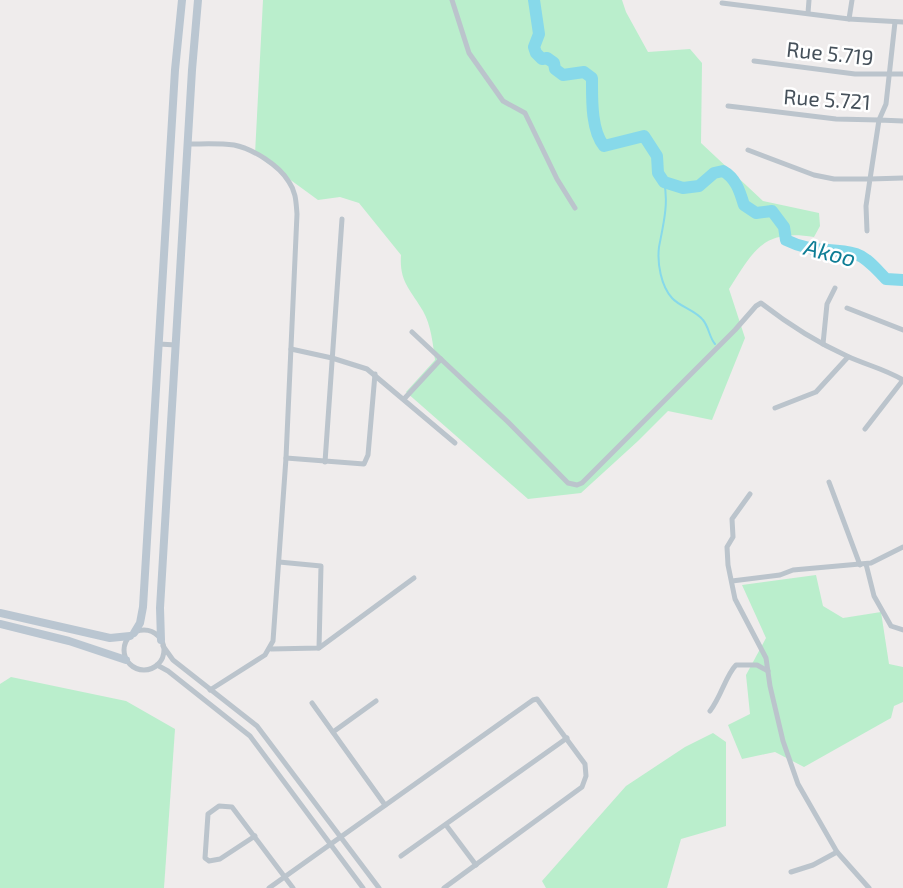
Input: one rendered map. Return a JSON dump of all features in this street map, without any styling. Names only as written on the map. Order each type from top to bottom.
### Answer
[{"type":"street","points":[[126,660],[124,647],[140,623],[143,607],[175,70],[182,0]]},
{"type":"street","points":[[156,666],[162,656],[160,608],[189,144],[191,70],[198,0]]},
{"type":"street","points":[[452,0],[469,53],[503,101],[525,113],[557,179],[575,208]]},
{"type":"street","points":[[808,13],[809,0]]},
{"type":"street","points":[[849,19],[852,0]]},
{"type":"street","points":[[722,3],[849,19],[903,22]]},
{"type":"street","name":"Rue 5.721","points":[[728,106],[836,119],[879,120],[886,104],[895,22]]},
{"type":"street","name":"Rue 5.719","points":[[754,61],[855,74],[903,74]]},
{"type":"street","points":[[867,231],[866,206],[879,120],[903,121]]},
{"type":"street","points":[[189,144],[246,148],[268,162],[288,180],[295,195],[297,214],[286,458],[271,649],[210,690]]},
{"type":"street","points":[[748,150],[814,175],[834,179],[903,178]]},
{"type":"street","points":[[326,462],[342,219]]},
{"type":"street","points":[[823,344],[827,304],[835,288]]},
{"type":"street","points":[[412,332],[508,422],[568,483],[577,485],[761,303],[796,329],[823,344],[848,357],[887,370],[903,380],[865,429]]},
{"type":"street","points":[[847,308],[903,330]]},
{"type":"street","points":[[159,344],[176,345]]},
{"type":"street","points":[[291,349],[367,369],[454,443]]},
{"type":"street","points":[[775,408],[816,392],[848,357]]},
{"type":"street","points":[[404,398],[440,359]]},
{"type":"street","points":[[286,458],[361,465],[367,461],[375,374]]},
{"type":"street","points":[[829,482],[874,596],[891,626],[903,630]]},
{"type":"street","points":[[750,494],[732,519],[733,537],[727,547],[735,599],[766,658],[783,741],[798,784],[837,852],[869,888]]},
{"type":"street","points":[[732,581],[780,575],[793,570],[863,565],[903,547]]},
{"type":"street","points":[[279,562],[321,566],[319,648]]},
{"type":"street","points":[[271,649],[319,648],[414,578]]},
{"type":"street","points":[[0,613],[110,638],[152,632],[173,660],[257,726],[379,888]]},
{"type":"street","points":[[0,624],[69,641],[126,660],[140,670],[156,666],[168,671],[250,736],[363,888]]},
{"type":"street","points":[[710,711],[720,698],[731,671],[736,666],[757,665],[768,671]]},
{"type":"street","points":[[269,888],[535,699],[539,700],[585,764],[586,776],[582,787],[444,888]]},
{"type":"street","points":[[333,732],[376,701]]},
{"type":"street","points":[[312,703],[385,805]]},
{"type":"street","points":[[250,736],[257,726]]},
{"type":"street","points":[[401,856],[567,738]]},
{"type":"street","points":[[255,836],[220,859],[209,861],[205,858],[207,819],[212,810],[219,806],[232,807],[255,836],[293,888]]},
{"type":"street","points":[[446,825],[476,865]]},
{"type":"street","points":[[791,872],[813,865],[837,852]]},
{"type":"green space","points":[[263,0],[622,0],[648,52],[690,49],[702,63],[701,143],[763,201],[819,213],[820,226],[814,237],[783,236],[762,245],[753,253],[729,289],[745,338],[712,420],[668,411],[581,493],[528,499],[406,392],[435,360],[428,322],[404,279],[401,255],[359,203],[340,197],[318,200],[255,154]]},
{"type":"green space","points":[[816,575],[823,606],[843,618],[881,612],[889,664],[903,667],[903,702],[894,706],[891,718],[804,767],[775,752],[742,759],[728,725],[750,714],[746,675],[766,638],[742,585]]},
{"type":"green space","points":[[11,677],[126,701],[175,729],[164,888],[0,888],[0,684]]},
{"type":"green space","points":[[713,733],[726,742],[726,826],[681,839],[667,888],[546,888],[542,881],[626,786],[685,747]]},
{"type":"waterway","name":"Akoo","points":[[534,0],[539,34],[534,47],[536,53],[542,59],[547,58],[554,63],[555,69],[563,75],[584,72],[592,78],[594,123],[604,146],[644,136],[657,156],[658,173],[664,182],[683,188],[699,186],[714,173],[723,171],[734,181],[744,205],[756,213],[772,211],[784,227],[786,240],[814,249],[856,254],[868,261],[886,279],[903,280]]},
{"type":"waterway","points":[[664,182],[666,206],[659,253],[663,281],[672,298],[703,320],[715,344]]}]
